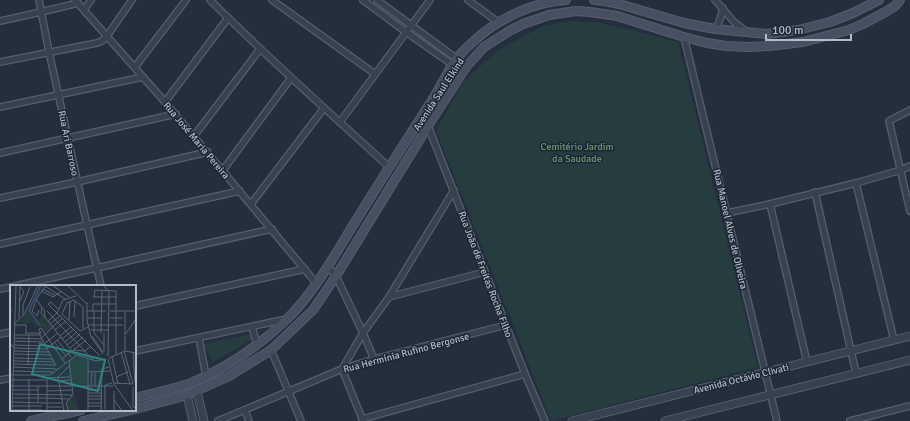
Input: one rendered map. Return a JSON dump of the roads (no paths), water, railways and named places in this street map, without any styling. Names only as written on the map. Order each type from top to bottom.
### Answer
[{"type":"main road","name":"Avenida Saul Elkind","points":[[136,398],[187,384],[206,376],[225,366],[267,337],[287,319],[306,297],[328,266],[455,62],[474,40],[498,22],[533,6],[546,2],[566,0]]},
{"type":"main road","points":[[594,0],[620,4],[684,23],[715,29],[766,34],[798,30],[830,22],[853,13],[879,0]]},
{"type":"main road","name":"Avenida Saul Elkind","points":[[136,409],[197,392],[229,376],[272,350],[313,310],[336,276],[466,67],[484,47],[511,30],[549,15],[576,11],[617,16],[707,43],[726,46],[769,46],[802,42],[838,34],[856,27],[887,11],[895,6],[900,0]]},
{"type":"main road","points":[[484,47],[500,31],[501,28],[498,22]]},
{"type":"main road","points":[[684,37],[686,30],[690,29],[705,32],[715,29]]},
{"type":"main road","points":[[428,126],[426,118],[432,107],[433,99]]},
{"type":"main road","points":[[225,366],[229,376]]},
{"type":"main road","points":[[187,395],[189,387],[201,382],[206,376]]},
{"type":"main road","points":[[31,421],[76,411]]},
{"type":"main road","points":[[83,421],[125,411]]},
{"type":"street","name":"Rua Ari Barroso","points":[[39,0],[40,12],[101,285]]},
{"type":"street","points":[[84,10],[91,0]]},
{"type":"street","points":[[0,62],[98,43],[107,36],[132,0]]},
{"type":"street","points":[[135,67],[186,0]]},
{"type":"street","points":[[210,0],[291,78],[389,166]]},
{"type":"street","points":[[272,0],[375,74]]},
{"type":"street","points":[[363,0],[406,32],[455,62]]},
{"type":"street","points":[[377,0],[455,62]]},
{"type":"street","points":[[340,122],[430,0]]},
{"type":"street","points":[[468,0],[498,22]]},
{"type":"street","points":[[715,0],[735,23],[748,33]]},
{"type":"street","points":[[0,20],[40,12],[76,1]]},
{"type":"street","name":"Rua José Maria Pereira","points":[[76,1],[176,114],[316,283]]},
{"type":"street","points":[[715,29],[721,19],[723,8]]},
{"type":"street","points":[[165,102],[228,18]]},
{"type":"street","name":"Rua Manoel Alves de Oliveira","points":[[684,37],[777,421]]},
{"type":"street","points":[[194,136],[260,49]]},
{"type":"street","points":[[0,107],[143,76]]},
{"type":"street","points":[[223,170],[291,78]]},
{"type":"street","points":[[251,204],[324,108]]},
{"type":"street","points":[[910,110],[889,121],[910,211]]},
{"type":"street","points":[[0,154],[176,114]]},
{"type":"street","name":"Rua João de Freitas Rocha Filho","points":[[428,126],[525,374],[546,421]]},
{"type":"street","points":[[0,198],[208,152]]},
{"type":"street","points":[[727,213],[856,183],[910,166]]},
{"type":"street","points":[[856,183],[894,340]]},
{"type":"street","points":[[454,190],[389,297],[363,333],[342,369],[363,420],[525,374]]},
{"type":"street","points":[[0,244],[240,191]]},
{"type":"street","points":[[815,192],[856,374]]},
{"type":"street","points":[[770,204],[806,362]]},
{"type":"street","points":[[20,285],[272,229]]},
{"type":"street","points":[[328,266],[336,276],[374,359]]},
{"type":"street","points":[[136,306],[305,269]]},
{"type":"street","points":[[389,297],[485,272]]},
{"type":"street","points":[[0,289],[10,287]]},
{"type":"street","points":[[136,351],[287,319]]},
{"type":"street","name":"Rua Hermínia Rufino Bergonse","points":[[218,421],[245,411],[342,369],[374,359],[506,325]]},
{"type":"street","points":[[252,327],[257,344]]},
{"type":"street","points":[[0,334],[10,332]]},
{"type":"street","name":"Avenida Octávio Clivati","points":[[572,421],[910,336]]},
{"type":"street","points":[[199,338],[206,376]]},
{"type":"street","points":[[272,350],[301,421]]},
{"type":"street","points":[[665,421],[910,360]]},
{"type":"street","points":[[0,380],[10,378]]},
{"type":"street","points":[[197,392],[204,421]]},
{"type":"street","points":[[187,395],[193,421]]},
{"type":"street","points":[[850,421],[910,406]]},
{"type":"street","points":[[245,411],[249,421]]},
{"type":"park label","name":"Cemitério Jardim da Saudade","points":[[577,152]]}]
